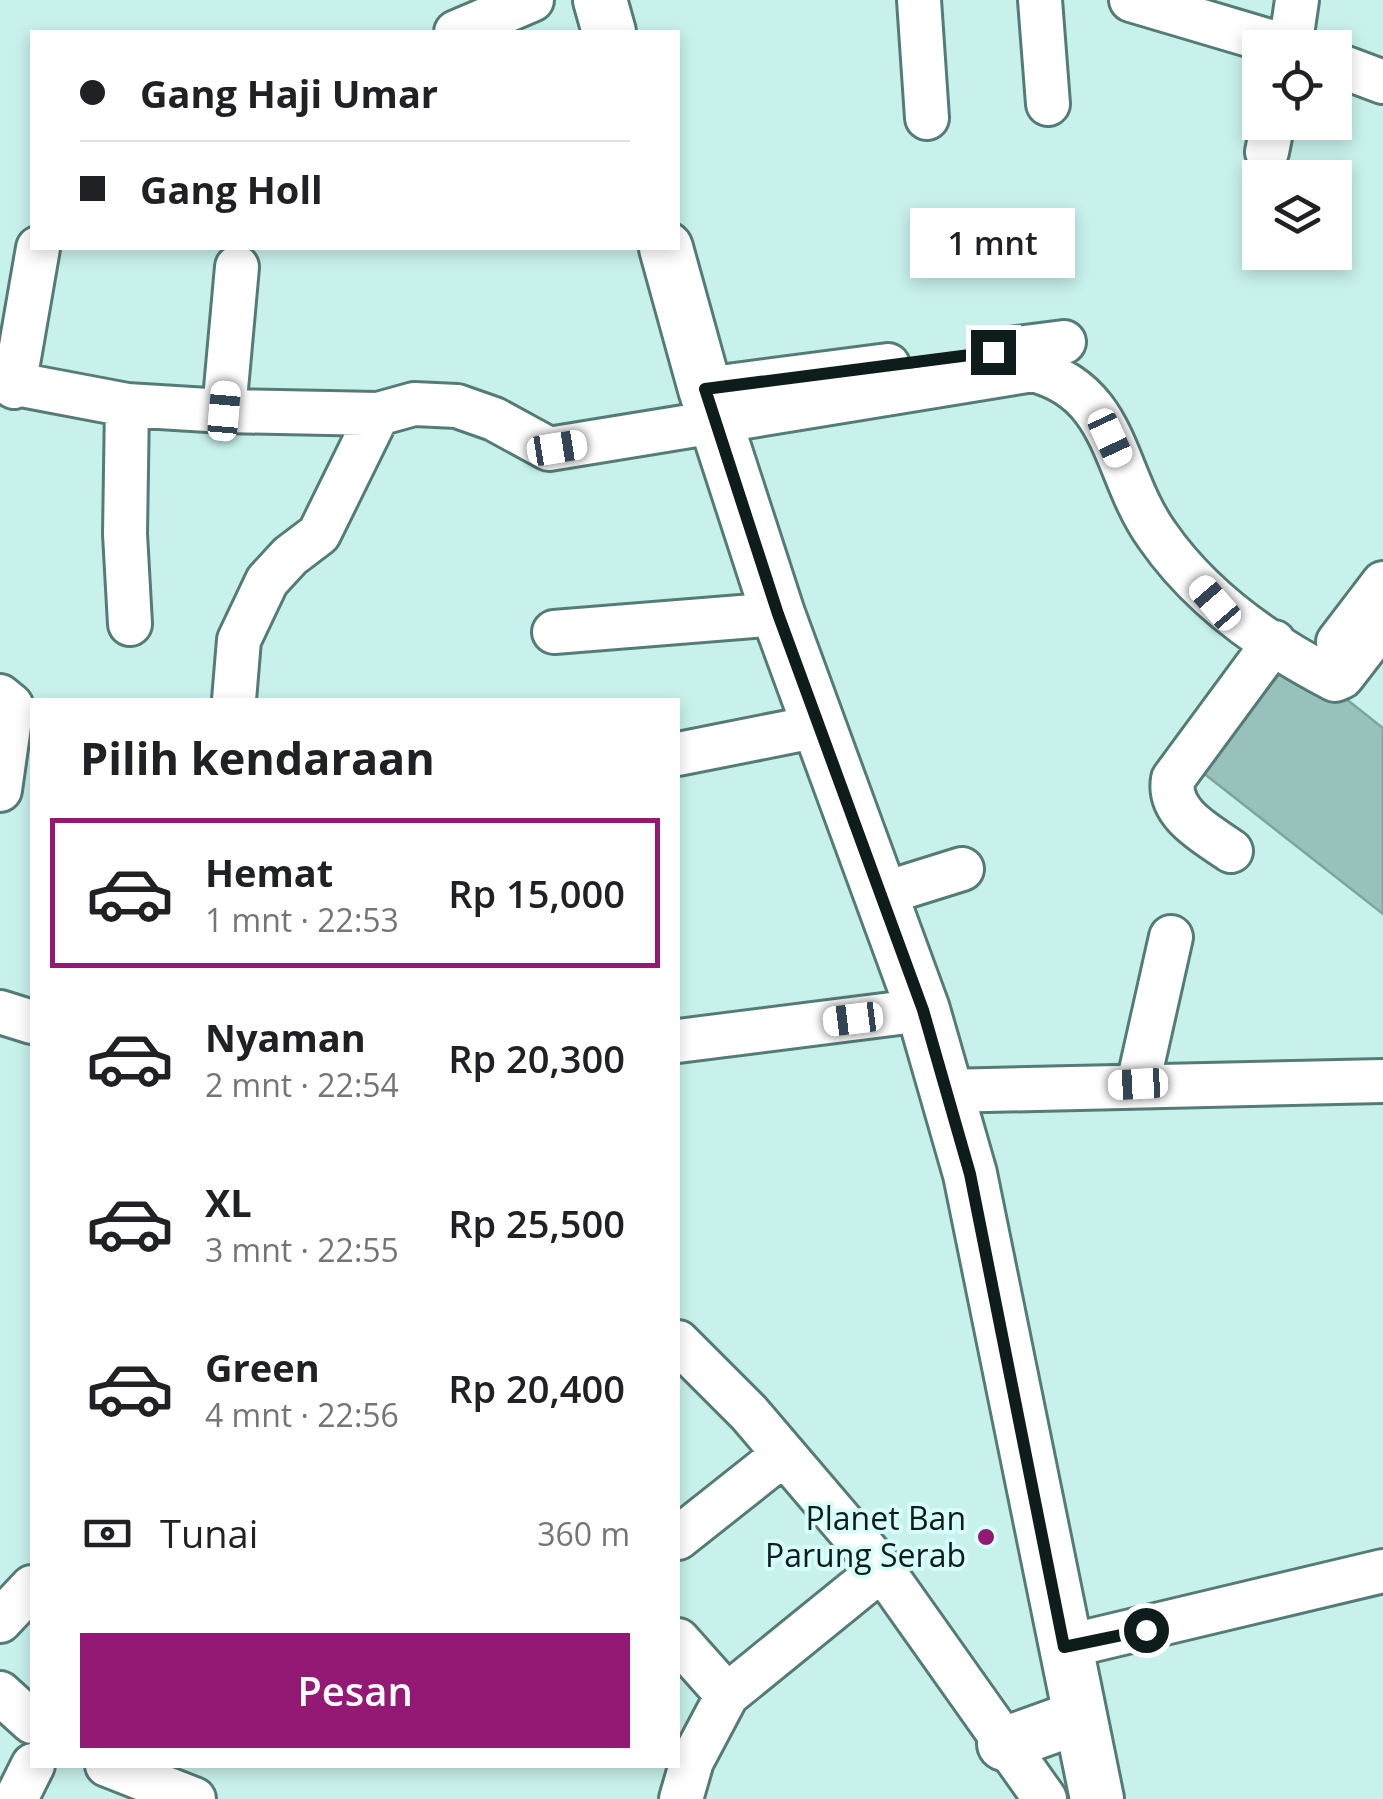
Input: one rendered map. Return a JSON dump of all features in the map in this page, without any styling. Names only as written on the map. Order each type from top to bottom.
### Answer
[{"type":"main road","points":[[600,0],[608,30]]},
{"type":"main road","points":[[667,250],[710,406],[778,614],[923,1010],[982,1223],[1097,1799]]},
{"type":"main road","points":[[1004,1744],[1079,1716]]},
{"type":"street","points":[[461,30],[532,0]]},
{"type":"street","points":[[919,0],[927,118]]},
{"type":"street","points":[[1040,0],[1048,104]]},
{"type":"street","points":[[1131,0],[1242,33]]},
{"type":"street","points":[[1293,30],[1297,0]]},
{"type":"street","points":[[1352,70],[1383,82]]},
{"type":"street","points":[[38,250],[7,384],[127,405],[224,411],[378,414],[414,404],[457,406],[494,419],[550,448],[710,406],[1064,342]]},
{"type":"street","points":[[224,411],[237,267]]},
{"type":"street","points":[[710,406],[1033,370],[1051,374],[1096,406],[1164,545],[1215,603],[1335,680],[1342,678],[1383,624]]},
{"type":"street","points":[[127,405],[130,624]]},
{"type":"street","points":[[234,698],[240,640],[267,581],[319,534],[378,414]]},
{"type":"street","points":[[1317,669],[1383,583]]},
{"type":"street","points":[[554,632],[778,614]]},
{"type":"street","points":[[1230,850],[1188,819],[1172,788],[1274,642]]},
{"type":"street","points":[[0,790],[12,712],[2,696]]},
{"type":"street","points":[[680,754],[819,726]]},
{"type":"street","points":[[882,894],[962,869]]},
{"type":"street","points":[[1138,1084],[1171,937]]},
{"type":"street","points":[[680,1042],[923,1010]]},
{"type":"street","points":[[0,1012],[30,1021]]},
{"type":"street","points":[[945,1091],[1383,1081]]},
{"type":"street","points":[[680,1344],[784,1454],[882,1568],[1045,1799]]},
{"type":"street","points":[[680,1536],[784,1454]]},
{"type":"street","points":[[681,1799],[692,1761],[727,1694],[882,1568]]},
{"type":"street","points":[[1064,1647],[1383,1571]]},
{"type":"street","points":[[0,1620],[30,1589]]},
{"type":"street","points":[[680,1642],[727,1694]]},
{"type":"street","points":[[0,1693],[30,1720]]},
{"type":"street","points":[[16,1799],[32,1768]]},
{"type":"street","points":[[115,1768],[194,1799]]},
{"type":"building","points":[[1293,657],[1383,728],[1383,914],[1202,772]]},
{"type":"place","name":"Planet Ban Parung Serab","points":[[986,1537]]},
{"type":"route","points":[[993,352],[705,389],[778,614],[923,1010],[970,1174],[1064,1647],[1146,1630]]}]
